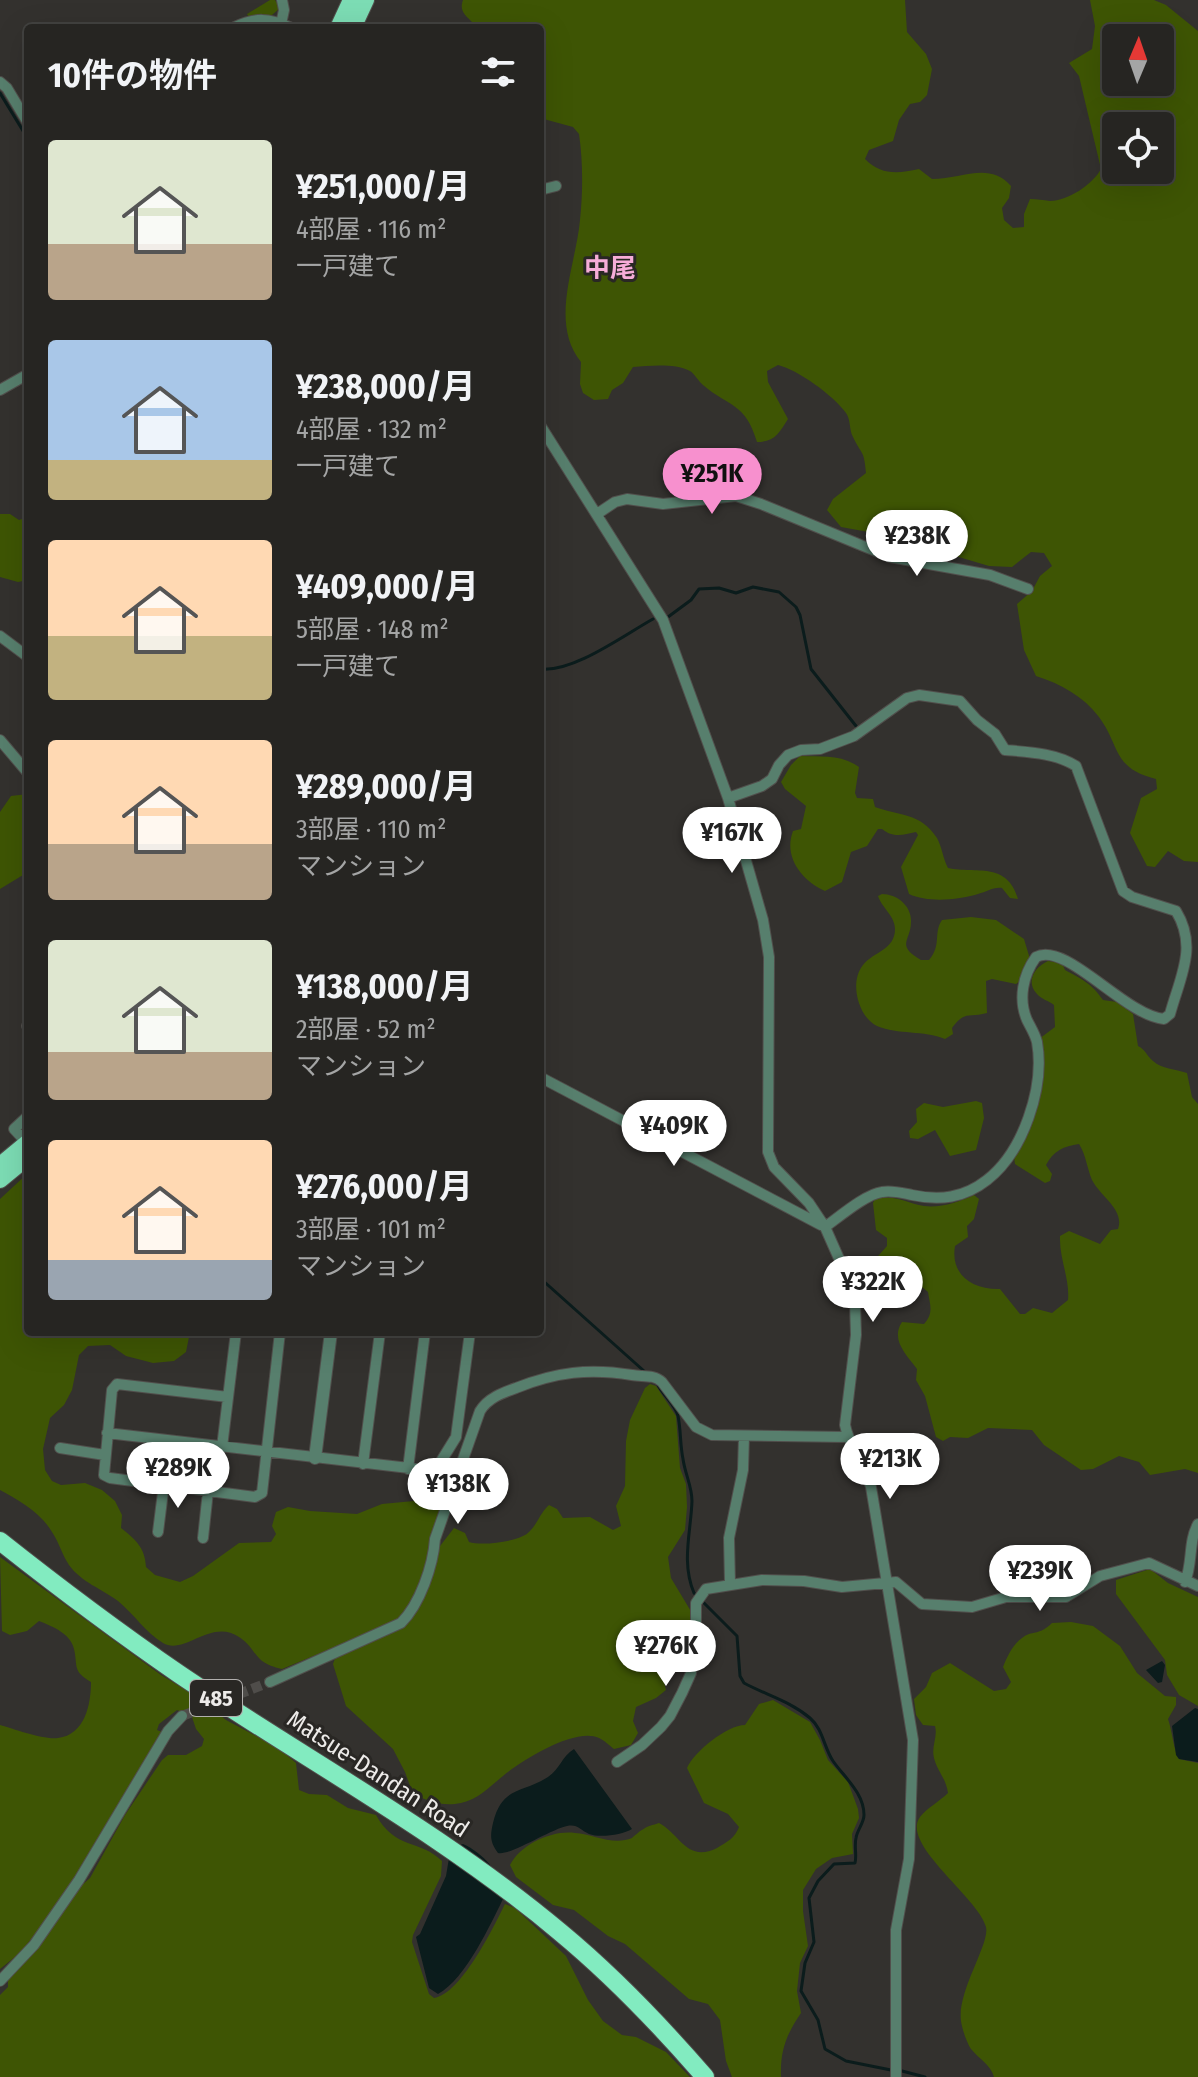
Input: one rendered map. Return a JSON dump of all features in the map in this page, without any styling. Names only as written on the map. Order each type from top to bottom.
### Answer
[{"type":"highway","points":[[340,24],[351,0]]},
{"type":"highway","points":[[355,24],[366,0]]},
{"type":"highway","points":[[0,1165],[24,1150]]},
{"type":"highway","points":[[0,1180],[24,1153]]},
{"type":"highway","name":"Matsue-Dandan Road","points":[[0,1541],[102,1620],[180,1675],[440,1842],[527,1906],[625,1992],[705,2077]]},
{"type":"street","points":[[282,0],[285,24]]},
{"type":"street","points":[[247,24],[259,20],[276,24]]},
{"type":"street","points":[[0,82],[24,116]]},
{"type":"street","points":[[544,189],[556,186]]},
{"type":"street","points":[[2,385],[24,376]]},
{"type":"street","points":[[544,431],[663,620],[728,798],[763,920],[769,957],[768,1152],[774,1167],[809,1203],[825,1227],[847,1274],[855,1303],[856,1335],[845,1425],[847,1437],[863,1462],[871,1487],[913,1740],[909,1859],[896,1930],[896,2077]]},
{"type":"street","points":[[597,514],[615,502],[627,499],[663,504],[736,496],[890,557],[990,575],[1028,589]]},
{"type":"street","points":[[0,636],[24,654]]},
{"type":"street","points":[[728,798],[762,786],[772,779],[788,755],[801,750],[820,749],[854,736],[913,696],[953,699],[965,705],[977,720],[988,726],[1005,750],[1033,752],[1076,766],[1123,891],[1132,897],[1176,911],[1186,935],[1186,964],[1170,1014],[1164,1019],[1134,1008],[1065,959],[1048,953],[1036,957],[1026,975],[1023,1001],[1026,1017],[1036,1038],[1039,1059],[1024,1132],[1008,1159],[987,1180],[963,1195],[951,1198],[877,1192],[825,1227]]},
{"type":"street","points":[[0,740],[24,768]]},
{"type":"street","points":[[544,1079],[825,1227]]},
{"type":"street","points":[[24,1120],[14,1129],[24,1143]]},
{"type":"street","points":[[222,1447],[236,1336]]},
{"type":"street","points":[[228,1397],[117,1384],[112,1390],[103,1473],[107,1477],[255,1497],[262,1493],[280,1336]]},
{"type":"street","points":[[315,1458],[330,1336]]},
{"type":"street","points":[[363,1464],[379,1336]]},
{"type":"street","points":[[408,1469],[425,1336]]},
{"type":"street","points":[[107,1433],[431,1472],[438,1469],[456,1437],[469,1336]]},
{"type":"street","points":[[270,1682],[406,1619],[434,1556],[435,1539],[474,1425],[485,1403],[505,1392],[559,1373],[605,1371],[650,1377],[662,1382],[696,1427],[712,1435],[847,1437]]},
{"type":"street","points":[[730,1584],[729,1538],[743,1470],[744,1436]]},
{"type":"street","points":[[60,1448],[105,1455]]},
{"type":"street","points":[[158,1532],[164,1484]]},
{"type":"street","points":[[203,1538],[208,1491]]},
{"type":"street","points":[[1185,1582],[1193,1533],[1198,1524]]},
{"type":"street","points":[[617,1762],[642,1745],[670,1716],[691,1673],[698,1600],[711,1587],[777,1580],[842,1587],[887,1581],[896,1582],[922,1604],[972,1607],[1006,1597],[1066,1597],[1100,1576],[1149,1563],[1198,1586]]},
{"type":"street","points":[[0,1981],[34,1945],[79,1880],[168,1731],[182,1716]]},
{"type":"green space","points":[[275,0],[280,8],[272,15],[248,16],[247,14]]},
{"type":"green space","points":[[463,0],[905,0],[907,32],[926,54],[932,69],[927,95],[920,102],[910,104],[899,120],[893,141],[869,150],[865,159],[877,168],[890,172],[919,169],[932,179],[974,173],[994,174],[1011,186],[1009,198],[1002,208],[1004,220],[1013,228],[1024,227],[1024,214],[1030,199],[1050,201],[1072,195],[1086,186],[1101,169],[1079,76],[1069,63],[1092,49],[1095,26],[1090,0],[1154,0],[1166,5],[1198,31],[1198,862],[1184,861],[1168,851],[1155,867],[1147,866],[1130,833],[1141,798],[1157,789],[1156,779],[1132,769],[1124,762],[1099,717],[1086,703],[1063,687],[1036,676],[1024,650],[1017,604],[1052,566],[1044,553],[1031,552],[1012,567],[989,566],[885,535],[841,527],[827,510],[833,499],[866,473],[848,416],[815,384],[778,365],[767,371],[768,382],[788,419],[776,436],[763,442],[757,442],[742,412],[684,368],[633,367],[608,399],[594,400],[583,393],[580,384],[581,362],[572,347],[566,312],[581,209],[579,134],[573,127],[544,119],[544,24],[472,24],[464,13]]},
{"type":"green space","points":[[0,514],[10,514],[19,520],[24,518],[24,581],[0,577]]},
{"type":"green space","points":[[800,756],[838,758],[859,767],[857,798],[873,799],[875,807],[924,823],[937,838],[948,868],[998,874],[1013,887],[1018,899],[1010,898],[1002,888],[943,900],[909,894],[901,867],[918,835],[916,832],[894,835],[882,829],[878,829],[867,846],[851,852],[842,882],[825,891],[817,887],[797,867],[791,850],[793,831],[801,829],[806,806],[781,782]]},
{"type":"green space","points":[[24,794],[24,874],[0,889],[0,812],[11,796]]},
{"type":"green space","points":[[882,894],[898,899],[909,911],[911,922],[906,946],[921,960],[929,960],[933,955],[942,920],[971,917],[996,920],[1024,939],[1030,959],[1020,981],[1016,984],[992,979],[986,981],[987,1013],[960,1019],[952,1028],[953,1034],[945,1039],[877,1026],[865,1015],[856,989],[863,965],[888,946],[894,936],[893,920],[878,896]]},
{"type":"green space","points":[[1048,961],[1062,963],[1065,970],[1086,982],[1103,1000],[1117,1002],[1133,1014],[1138,1046],[1157,1064],[1187,1073],[1192,1097],[1198,1104],[1198,1473],[1185,1469],[1150,1475],[1139,1462],[1119,1456],[1093,1469],[1081,1470],[1044,1445],[1032,1430],[988,1428],[968,1438],[950,1437],[943,1441],[936,1437],[925,1396],[916,1380],[917,1369],[901,1347],[898,1335],[902,1322],[924,1324],[927,1320],[930,1309],[928,1292],[916,1282],[895,1279],[890,1285],[874,1284],[870,1265],[887,1246],[887,1238],[876,1230],[875,1199],[894,1198],[930,1206],[950,1204],[974,1195],[979,1199],[974,1219],[967,1226],[968,1237],[955,1246],[956,1265],[960,1273],[973,1283],[1000,1289],[1020,1314],[1033,1308],[1052,1313],[1068,1300],[1060,1236],[1069,1231],[1100,1244],[1111,1230],[1118,1229],[1115,1209],[1092,1180],[1079,1144],[1064,1148],[1052,1156],[1046,1165],[1052,1174],[1050,1181],[1045,1183],[1015,1164],[1014,1157],[1028,1132],[1039,1039],[1055,1027],[1054,1005],[1039,996],[1032,984],[1033,975]]},
{"type":"green space","points":[[976,1101],[982,1103],[984,1118],[976,1150],[950,1156],[935,1130],[918,1139],[910,1138],[909,1131],[917,1122],[916,1109],[924,1103],[943,1107]]},
{"type":"green space","points":[[24,1177],[24,1336],[189,1336],[186,1352],[174,1361],[153,1363],[126,1356],[110,1345],[88,1346],[79,1355],[72,1390],[64,1405],[50,1418],[43,1449],[45,1470],[52,1481],[61,1485],[85,1483],[102,1490],[115,1501],[122,1515],[121,1528],[138,1544],[146,1567],[155,1575],[180,1582],[239,1543],[271,1542],[276,1534],[272,1526],[276,1512],[288,1507],[357,1514],[382,1504],[435,1499],[443,1504],[428,1566],[416,1595],[398,1621],[282,1669],[265,1663],[245,1642],[229,1632],[208,1634],[180,1645],[163,1643],[118,1601],[79,1576],[42,1519],[0,1490],[0,1199]]},
{"type":"green space","points":[[650,1384],[656,1386],[676,1416],[680,1468],[686,1484],[685,1530],[668,1557],[671,1578],[692,1613],[690,1629],[673,1642],[664,1654],[662,1669],[666,1690],[636,1707],[633,1721],[638,1733],[631,1745],[614,1749],[599,1738],[576,1737],[535,1754],[479,1796],[467,1801],[442,1804],[413,1794],[393,1749],[346,1706],[333,1664],[336,1656],[405,1624],[431,1578],[440,1546],[454,1528],[465,1533],[469,1542],[510,1540],[530,1531],[549,1505],[557,1509],[563,1518],[590,1517],[613,1530],[621,1526],[616,1506],[625,1486],[626,1441],[630,1420],[645,1388]]},
{"type":"green space","points":[[0,1557],[226,1720],[277,1747],[296,1763],[299,1790],[327,1795],[348,1808],[376,1815],[391,1834],[425,1849],[442,1861],[441,1876],[412,1942],[429,1994],[434,1998],[444,1994],[465,1973],[505,1904],[515,1908],[566,1956],[588,2000],[603,2021],[622,2035],[636,2037],[666,2052],[690,2077],[0,2077],[0,1995],[8,1987],[8,1980],[42,1943],[80,1887],[90,1878],[125,1815],[162,1760],[168,1755],[186,1755],[202,1746],[204,1739],[192,1717],[177,1710],[159,1724],[157,1730],[162,1732],[78,1872],[20,1953],[0,1969],[0,1725],[45,1737],[67,1736],[85,1717],[91,1682],[78,1671],[69,1639],[55,1628],[39,1621],[27,1631],[10,1635],[2,1631]]},
{"type":"green space","points":[[1150,1569],[1168,1583],[1198,1597],[1198,1706],[1179,1695],[1167,1675],[1165,1660],[1116,1594],[1116,1580]]},
{"type":"green space","points":[[1052,1623],[1093,1626],[1120,1646],[1137,1673],[1165,1696],[1176,1697],[1176,1705],[1168,1719],[1176,1751],[1179,1759],[1198,1763],[1198,2077],[994,2077],[971,2049],[962,2028],[964,1996],[983,1945],[986,1927],[970,1901],[921,1842],[917,1828],[920,1817],[948,1793],[934,1758],[935,1726],[923,1725],[916,1715],[914,1699],[926,1687],[932,1673],[950,1663],[994,1691],[1006,1689],[1011,1682],[1003,1667],[1019,1641]]},
{"type":"green space","points":[[773,1700],[810,1722],[828,1760],[848,1782],[859,1818],[852,1834],[853,1854],[832,1858],[816,1869],[803,1890],[808,1946],[800,1963],[797,1991],[801,2013],[785,2044],[781,2077],[732,2077],[726,2061],[720,2020],[708,2004],[689,1999],[625,1944],[608,1936],[574,1910],[553,1905],[516,1877],[510,1865],[529,1845],[547,1836],[575,1833],[625,1840],[659,1823],[691,1850],[707,1852],[724,1844],[739,1827],[728,1814],[704,1803],[687,1768],[712,1740],[729,1729],[745,1725],[759,1704]]},
{"type":"shaded area","points":[[1162,1661],[1165,1665],[1162,1682],[1158,1683],[1146,1670]]},
{"type":"shaded area","points":[[1195,1708],[1198,1709],[1198,1762],[1179,1759],[1176,1755],[1172,1726]]},
{"type":"shaded area","points":[[574,1749],[632,1829],[599,1836],[567,1826],[511,1851],[498,1853],[491,1832],[502,1803],[514,1792],[548,1777]]},
{"type":"shaded area","points":[[463,1844],[490,1865],[500,1879],[505,1895],[468,1963],[438,1994],[429,1988],[416,1937],[446,1876],[450,1852]]},
{"type":"waterway","points":[[0,93],[24,132]]},
{"type":"waterway","points":[[668,617],[691,600],[699,589],[719,588],[736,593],[753,587],[779,592],[796,607],[800,615],[811,669],[856,726]]},
{"type":"waterway","points":[[544,669],[583,659],[653,619]]},
{"type":"waterway","points":[[544,1282],[644,1371]]},
{"type":"waterway","points":[[658,1385],[677,1412],[682,1454],[692,1496],[687,1558],[694,1593],[737,1636],[740,1676],[744,1683],[794,1707],[814,1722],[830,1756],[857,1792],[863,1807],[864,1818],[855,1841],[855,1863],[834,1864],[818,1881],[809,1898],[814,1942],[805,1963],[801,1991],[818,2020],[825,2049],[846,2061],[891,2070]]},
{"type":"waterway","points":[[902,2071],[925,2077]]},
{"type":"tunnel","points":[[182,1716],[270,1682]]},
{"type":"district","name":"中尾","points":[[610,268]]}]
